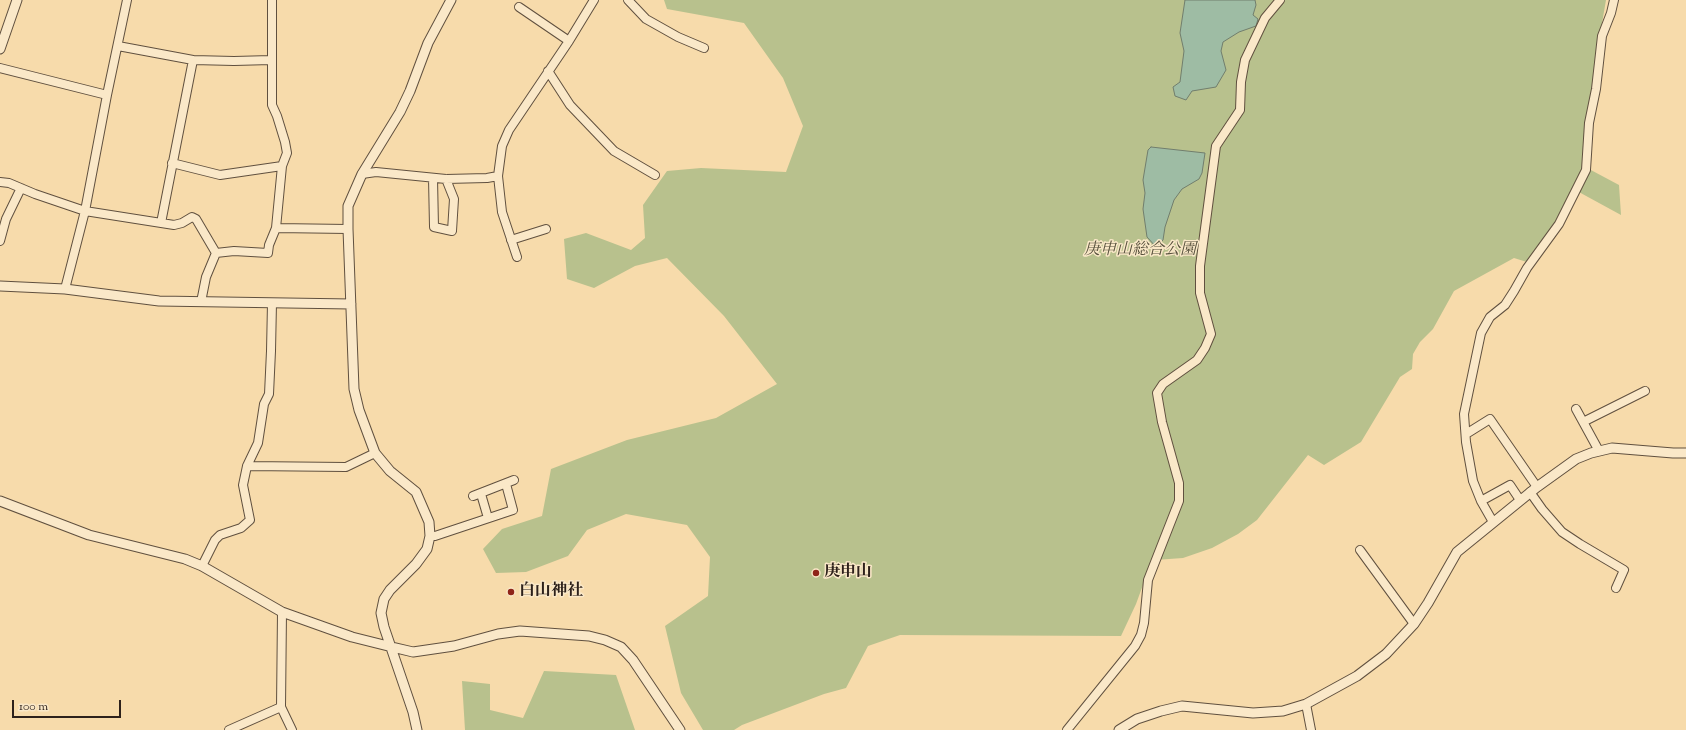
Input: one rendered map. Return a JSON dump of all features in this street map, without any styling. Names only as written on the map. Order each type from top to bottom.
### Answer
[{"type":"street","points":[[0,49],[17,0]]},
{"type":"street","points":[[65,289],[85,211],[127,0]]},
{"type":"street","points":[[216,253],[234,250],[268,253],[269,245],[276,228],[282,166],[287,153],[278,116],[272,105],[272,0]]},
{"type":"street","points":[[417,730],[392,647],[384,627],[382,613],[384,600],[390,590],[416,564],[427,549],[430,536],[429,522],[416,492],[390,471],[376,453],[359,410],[354,389],[348,206],[362,174],[400,112],[410,91],[432,33],[451,0]]},
{"type":"street","points":[[517,257],[502,212],[498,176],[502,146],[509,130],[569,41],[594,0]]},
{"type":"street","points":[[628,0],[646,19],[678,37],[704,48]]},
{"type":"street","points":[[1067,730],[1135,646],[1141,635],[1144,623],[1148,580],[1179,501],[1179,482],[1162,422],[1157,393],[1163,384],[1198,360],[1211,334],[1200,292],[1200,266],[1216,146],[1240,110],[1241,82],[1246,60],[1265,18],[1280,0]]},
{"type":"street","points":[[1493,522],[1481,501],[1473,481],[1464,414],[1481,333],[1490,317],[1505,305],[1527,268],[1559,224],[1586,170],[1589,123],[1596,89],[1602,36],[1611,13],[1614,0]]},
{"type":"street","points":[[519,7],[569,41]]},
{"type":"street","points":[[118,46],[193,60],[271,60]]},
{"type":"street","points":[[161,223],[193,60]]},
{"type":"street","points":[[0,68],[107,95]]},
{"type":"street","points":[[548,71],[570,105],[614,151],[655,175]]},
{"type":"street","points":[[172,163],[220,175],[282,166]]},
{"type":"street","points":[[362,174],[376,172],[446,179],[487,178],[498,176]]},
{"type":"street","points":[[433,178],[434,227],[452,231],[454,199],[446,179]]},
{"type":"street","points":[[0,182],[9,183],[85,211],[174,225],[182,223],[192,217],[196,219],[216,253]]},
{"type":"street","points":[[0,241],[6,219],[21,188]]},
{"type":"street","points":[[276,228],[348,229]]},
{"type":"street","points":[[511,240],[546,229]]},
{"type":"street","points":[[201,302],[206,277],[216,253]]},
{"type":"street","points":[[0,286],[65,289],[159,301],[351,304]]},
{"type":"street","points":[[202,566],[215,540],[220,535],[241,528],[250,520],[243,485],[247,466],[258,442],[264,404],[269,394],[272,351],[272,303]]},
{"type":"street","points":[[1583,422],[1645,392]]},
{"type":"street","points":[[1576,409],[1599,451]]},
{"type":"street","points":[[1466,434],[1490,419],[1534,490],[1542,509],[1562,532],[1624,570],[1616,588]]},
{"type":"street","points":[[1119,730],[1137,719],[1182,706],[1253,713],[1283,710],[1306,704],[1357,676],[1386,654],[1414,624],[1428,603],[1457,552],[1520,500],[1576,459],[1612,448],[1686,453]]},
{"type":"street","points":[[247,466],[346,467],[376,453]]},
{"type":"street","points":[[488,518],[477,495],[514,480]]},
{"type":"street","points":[[430,536],[435,536],[513,510],[506,484]]},
{"type":"street","points":[[1481,501],[1510,485],[1520,500]]},
{"type":"street","points":[[0,501],[89,535],[185,559],[202,566],[282,612],[352,637],[413,652],[454,646],[498,634],[520,631],[589,636],[605,640],[621,647],[633,660],[680,730]]},
{"type":"street","points":[[1360,550],[1414,624]]},
{"type":"street","points":[[282,612],[281,707],[292,730]]},
{"type":"street","points":[[1306,704],[1311,730]]},
{"type":"street","points":[[229,730],[281,707]]},
{"type":"green space","name":"庚申山総合公園","points":[[664,0],[1606,0],[1596,58],[1584,170],[1560,219],[1530,263],[1514,258],[1454,291],[1433,329],[1420,342],[1413,354],[1412,369],[1400,377],[1361,442],[1324,465],[1308,455],[1257,520],[1238,534],[1212,548],[1183,558],[1155,560],[1151,563],[1136,604],[1121,636],[900,635],[868,646],[846,688],[824,694],[742,725],[734,730],[703,730],[681,693],[665,626],[708,596],[710,557],[687,525],[626,514],[587,530],[568,556],[526,572],[496,573],[483,549],[502,529],[542,516],[551,469],[627,440],[716,418],[777,384],[724,316],[667,258],[635,266],[594,288],[567,279],[564,239],[586,233],[631,250],[645,238],[643,205],[667,171],[701,168],[786,172],[803,126],[783,78],[744,23],[667,9]]},
{"type":"green space","points":[[1589,169],[1619,185],[1621,215],[1577,191]]},
{"type":"green space","points":[[544,671],[616,675],[635,730],[465,730],[462,681],[490,684],[490,710],[523,718]]},
{"type":"shaded area","points":[[1185,0],[1255,0],[1256,5],[1253,15],[1258,19],[1256,26],[1239,32],[1223,42],[1221,51],[1226,70],[1216,87],[1192,91],[1186,100],[1175,96],[1173,87],[1180,82],[1184,51],[1180,33]]},
{"type":"shaded area","points":[[1151,147],[1205,153],[1202,173],[1199,179],[1182,189],[1174,200],[1165,227],[1163,240],[1156,247],[1147,237],[1143,209],[1145,193],[1143,180],[1148,150]]},
{"type":"place","name":"庚申山","points":[[816,573]]},
{"type":"place","name":"白山神社","points":[[511,592]]}]
